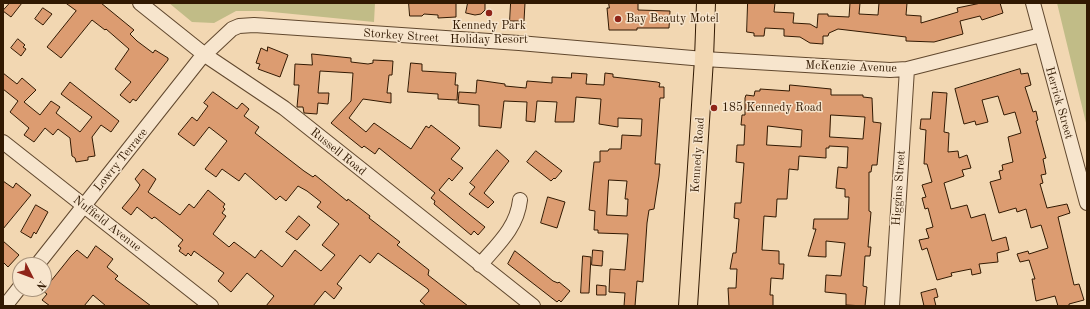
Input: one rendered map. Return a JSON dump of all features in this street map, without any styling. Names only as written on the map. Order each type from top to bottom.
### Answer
[{"type":"main road","name":"Kennedy Road","points":[[688,306],[704,59],[706,3]]},
{"type":"street","name":"Russell Road","points":[[140,3],[205,55],[284,108],[480,266],[533,306]]},
{"type":"street","name":"Herrick Street","points":[[1033,3],[1040,35],[1087,203]]},
{"type":"street","name":"Storkey Street","points":[[205,55],[232,29],[239,26],[254,25],[519,43],[704,59]]},
{"type":"street","name":"McKenzie Avenue","points":[[704,59],[868,70],[907,69],[1040,35]]},
{"type":"street","name":"Lowry Terrace","points":[[44,257],[205,55]]},
{"type":"street","name":"Higgins Street","points":[[892,306],[907,69]]},
{"type":"street","name":"Nuffield Avenue","points":[[3,142],[211,306]]},
{"type":"street","points":[[480,266],[513,226],[519,214],[520,200]]},
{"type":"street","points":[[5,306],[12,297]]},
{"type":"shaded area","points":[[169,3],[375,3],[374,22],[262,11],[236,11],[214,23],[192,22]]},
{"type":"shaded area","points":[[1057,3],[1087,3],[1087,127]]},
{"type":"building","points":[[10,3],[22,3],[11,17],[3,11]]},
{"type":"building","points":[[66,3],[101,3],[134,30],[130,34],[137,41],[153,53],[155,50],[168,58],[136,101],[133,99],[130,103],[120,95],[131,82],[115,69],[129,49],[106,29],[105,30],[92,20],[61,58],[47,47],[76,11]]},
{"type":"building","points":[[409,3],[456,3],[456,17],[438,18],[438,15],[424,14],[422,16],[410,16]]},
{"type":"building","points":[[468,3],[485,3],[485,10],[481,14],[475,15],[466,13]]},
{"type":"building","points":[[511,3],[525,3],[524,21],[510,21]]},
{"type":"building","points":[[609,3],[638,3],[638,10],[670,11],[669,28],[609,30],[607,8],[609,8]]},
{"type":"building","points":[[748,3],[775,3],[774,12],[794,13],[793,23],[810,24],[817,28],[818,14],[849,17],[850,3],[860,3],[859,14],[878,15],[879,3],[907,3],[906,15],[921,16],[921,23],[958,12],[957,8],[981,3],[1000,3],[1003,13],[982,20],[980,16],[960,21],[963,34],[934,42],[906,41],[906,37],[838,29],[829,33],[828,36],[823,36],[823,44],[810,43],[800,37],[784,36],[784,29],[765,28],[764,36],[754,36],[754,33],[747,32]]},
{"type":"building","points":[[43,8],[52,14],[43,25],[35,19]]},
{"type":"building","points":[[18,39],[25,45],[23,47],[26,49],[21,56],[11,48]]},
{"type":"building","points":[[268,47],[288,55],[280,77],[258,69],[260,64],[256,63],[261,48],[267,51]]},
{"type":"building","points":[[312,54],[351,58],[351,62],[368,64],[373,63],[373,60],[393,61],[392,75],[389,75],[387,93],[391,93],[391,103],[363,99],[349,118],[366,132],[374,123],[411,149],[426,126],[429,128],[431,125],[458,146],[460,148],[451,159],[463,168],[452,181],[449,178],[439,190],[485,227],[478,235],[474,231],[471,235],[434,204],[435,201],[431,198],[435,193],[379,148],[375,154],[364,146],[362,148],[331,123],[351,101],[353,73],[320,71],[318,93],[329,93],[328,104],[318,103],[317,114],[304,113],[303,107],[297,107],[299,85],[294,85],[295,64],[312,65]]},
{"type":"building","points":[[411,63],[422,64],[422,71],[456,73],[455,85],[458,85],[457,100],[438,99],[438,94],[408,92]]},
{"type":"building","points":[[1020,69],[1021,74],[1028,73],[1031,85],[1025,87],[1033,112],[1036,111],[1038,120],[1036,121],[1046,158],[1043,159],[1046,174],[1041,175],[1043,183],[1040,184],[1047,208],[1067,204],[1070,213],[1058,217],[1074,285],[1079,284],[1084,300],[1069,304],[1069,306],[1058,306],[1055,296],[1036,301],[1032,279],[1035,279],[1029,260],[1020,262],[1017,254],[1028,251],[1029,254],[1048,248],[1041,225],[1031,228],[1026,209],[1017,212],[1016,208],[999,213],[990,182],[1001,179],[999,171],[1003,170],[1002,165],[1013,162],[1008,137],[1021,133],[1015,112],[1004,115],[998,96],[982,100],[988,122],[976,125],[975,121],[964,124],[955,89]]},
{"type":"building","points":[[3,73],[17,84],[22,78],[36,90],[24,102],[40,115],[51,101],[60,107],[56,113],[80,132],[92,117],[61,94],[70,82],[119,121],[111,132],[101,125],[92,137],[95,156],[88,157],[88,160],[76,162],[75,158],[72,156],[70,138],[58,129],[53,135],[45,128],[34,142],[24,135],[29,128],[10,112],[18,101],[3,89]]},
{"type":"building","points":[[572,73],[587,74],[586,84],[604,85],[605,73],[613,74],[613,77],[657,82],[660,83],[659,87],[664,87],[664,98],[660,98],[655,164],[660,164],[659,176],[654,209],[649,210],[643,282],[637,281],[635,306],[624,306],[625,293],[609,292],[610,269],[625,270],[628,234],[598,233],[598,230],[594,230],[595,211],[589,210],[594,162],[600,162],[600,151],[621,149],[622,135],[641,136],[642,119],[618,118],[618,127],[599,124],[601,99],[576,97],[574,122],[555,122],[557,102],[537,101],[535,122],[526,121],[527,102],[504,101],[501,128],[479,126],[479,105],[458,103],[459,92],[476,93],[477,80],[505,84],[505,86],[526,88],[527,81],[552,83],[552,77],[571,78]],"holes":[[[609,180],[627,181],[625,199],[628,199],[627,216],[607,215]]]},
{"type":"building","points":[[790,85],[831,89],[831,95],[863,95],[863,97],[872,98],[873,122],[881,123],[877,165],[872,165],[871,172],[869,172],[869,211],[871,212],[868,247],[871,247],[870,256],[865,256],[863,286],[867,287],[865,306],[846,305],[846,294],[825,292],[826,275],[841,276],[845,243],[826,241],[826,257],[808,256],[816,229],[813,229],[814,219],[848,219],[849,197],[845,197],[845,189],[836,188],[838,167],[847,168],[848,147],[829,146],[829,148],[826,148],[826,158],[799,156],[798,170],[789,169],[787,199],[777,199],[776,217],[764,216],[762,250],[779,251],[779,264],[784,264],[783,279],[771,278],[770,295],[773,295],[773,306],[729,306],[728,288],[736,288],[737,269],[730,269],[733,253],[736,253],[739,219],[734,218],[735,203],[741,203],[744,163],[736,162],[737,145],[744,145],[745,125],[741,125],[742,115],[745,115],[745,98],[746,95],[754,96],[755,91],[760,91],[760,89],[789,91]],"holes":[[[831,115],[865,117],[863,139],[830,137]],[[768,126],[802,130],[801,147],[767,145]]]},
{"type":"building","points":[[213,92],[237,109],[242,103],[249,109],[244,116],[259,127],[255,133],[304,171],[313,177],[315,175],[347,201],[348,199],[370,216],[369,218],[400,242],[397,245],[429,270],[428,275],[468,306],[426,306],[420,301],[429,291],[428,289],[378,253],[370,263],[360,255],[337,284],[342,288],[334,299],[325,291],[313,306],[266,306],[274,296],[247,273],[231,292],[218,281],[224,273],[194,251],[191,256],[188,253],[186,256],[179,251],[181,248],[178,246],[183,240],[156,218],[154,217],[152,219],[137,207],[131,215],[122,208],[140,185],[135,179],[143,169],[156,179],[148,192],[180,215],[189,204],[194,208],[208,190],[225,204],[223,207],[225,209],[222,213],[226,216],[213,234],[229,247],[234,242],[255,258],[261,250],[282,267],[295,250],[321,271],[335,255],[322,245],[339,224],[317,207],[321,202],[307,191],[298,186],[286,201],[280,196],[276,200],[245,173],[239,181],[222,169],[216,177],[205,169],[227,141],[209,127],[194,146],[178,134],[192,117],[197,121],[208,106],[204,103]]},
{"type":"building","points":[[933,92],[947,93],[944,132],[949,133],[948,152],[958,151],[959,158],[967,155],[971,168],[962,170],[964,176],[944,183],[951,209],[967,205],[971,218],[985,214],[992,241],[1006,237],[1009,250],[997,253],[998,262],[979,264],[981,273],[972,275],[971,269],[951,273],[952,276],[937,280],[927,248],[922,250],[919,240],[929,238],[926,229],[933,227],[928,208],[925,209],[922,198],[926,197],[922,185],[932,182],[927,164],[924,164],[926,130],[920,129],[921,119],[930,119]]},
{"type":"building","points":[[497,150],[509,161],[484,193],[494,202],[488,208],[469,194],[475,187],[470,183]]},
{"type":"building","points":[[536,151],[562,171],[555,179],[554,178],[551,181],[527,162]]},
{"type":"building","points":[[3,181],[13,188],[16,183],[31,195],[3,229]]},
{"type":"building","points":[[548,197],[565,202],[557,228],[541,223]]},
{"type":"building","points":[[36,205],[48,212],[36,234],[34,232],[31,238],[21,232]]},
{"type":"building","points":[[299,216],[310,225],[297,240],[286,232]]},
{"type":"building","points":[[3,241],[19,255],[17,257],[12,257],[12,263],[8,267],[3,262]]},
{"type":"building","points":[[96,246],[113,259],[107,267],[118,276],[115,279],[151,306],[106,306],[93,295],[84,306],[50,306],[42,300],[44,297],[52,297],[52,280],[77,250],[87,258]]},
{"type":"building","points":[[593,250],[603,251],[602,266],[592,265]]},
{"type":"building","points":[[515,251],[553,281],[559,282],[570,291],[561,302],[559,300],[557,302],[508,264]]},
{"type":"building","points":[[583,256],[591,257],[589,293],[581,293]]},
{"type":"building","points":[[597,285],[606,286],[606,295],[597,295]]},
{"type":"building","points":[[936,289],[938,297],[934,298],[936,306],[924,306],[921,293]]},
{"type":"place","name":"Kennedy Park Holiday Resort","points":[[489,13]]},
{"type":"place","name":"Bay Beauty Motel","points":[[618,19]]},
{"type":"place","name":"185 Kennedy Road","points":[[714,108]]}]
